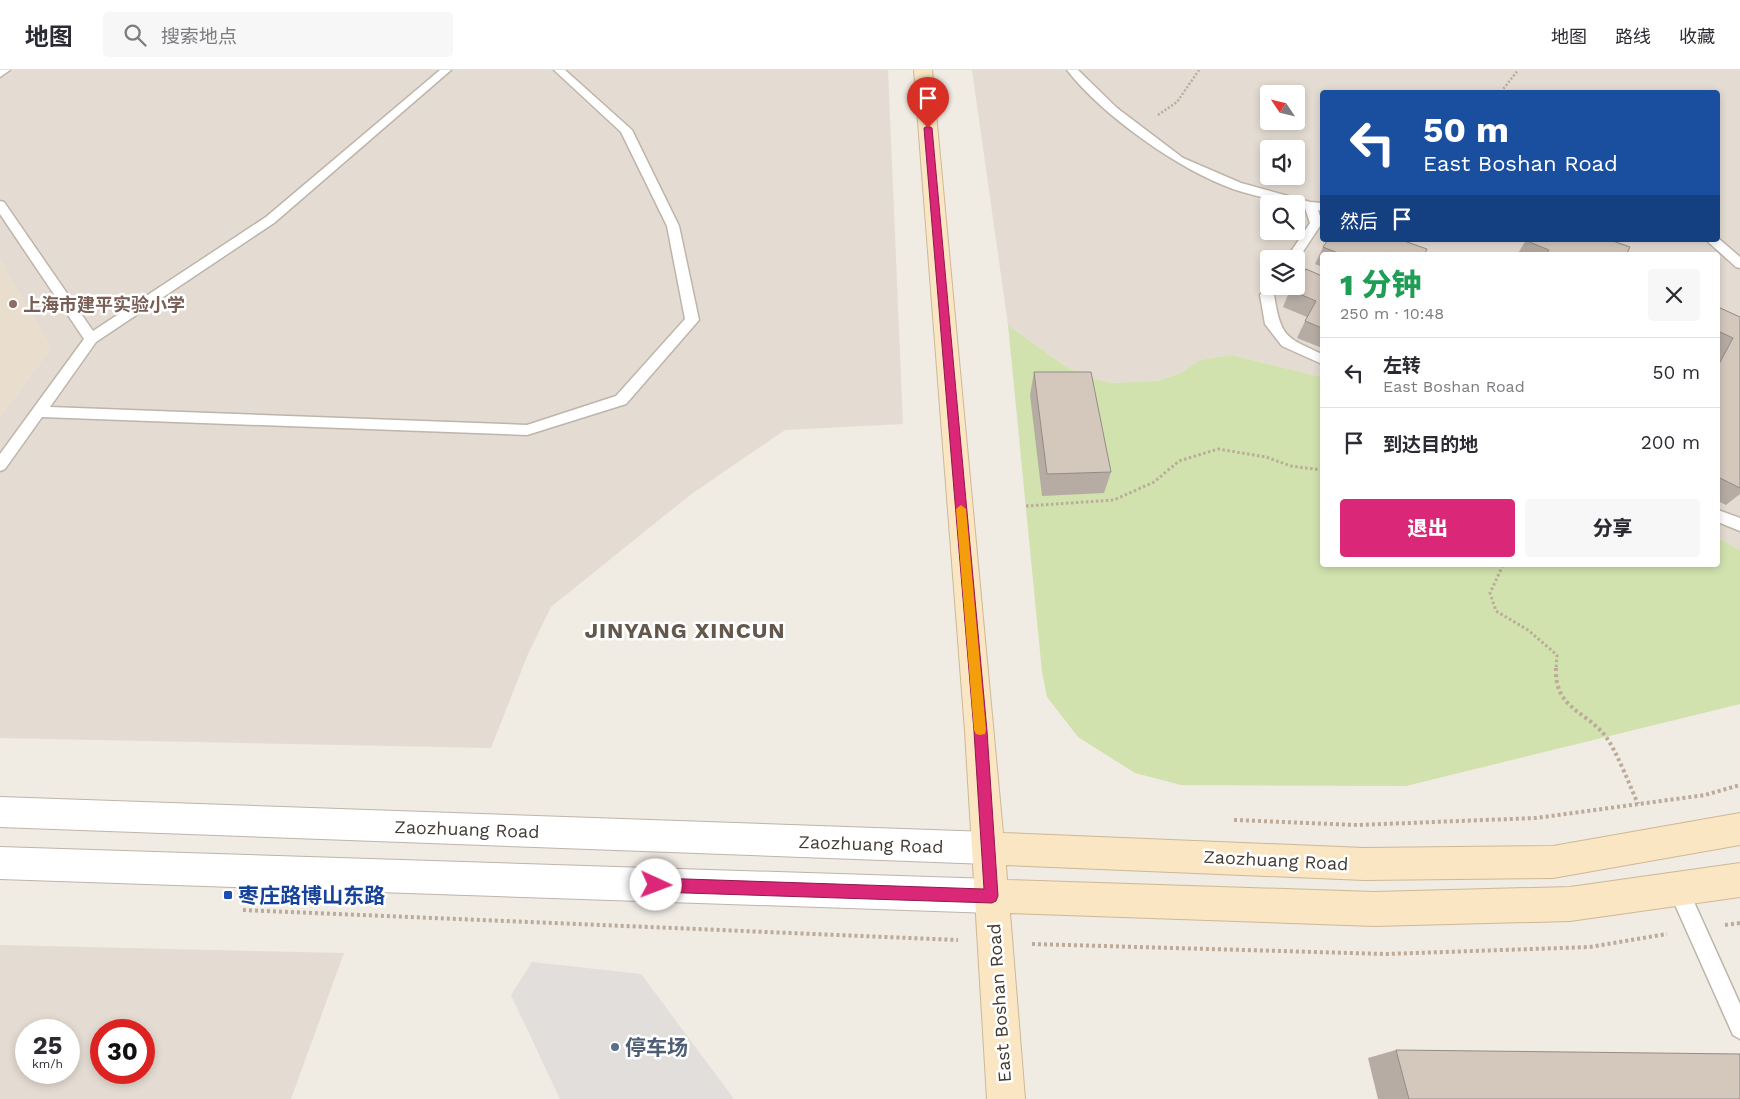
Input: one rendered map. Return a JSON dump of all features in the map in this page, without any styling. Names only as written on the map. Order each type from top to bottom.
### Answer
[{"type":"street","name":"East Boshan Road","points":[[923,70],[992,896],[1006,1099]]},
{"type":"street","name":"Zaozhuang Road","points":[[0,812],[988,848],[1364,864],[1552,862],[1740,829]]},
{"type":"street","points":[[0,863],[1374,908],[1570,904],[1740,880]]},
{"type":"lane","points":[[0,74],[5,70]]},
{"type":"lane","points":[[0,464],[91,339],[270,220],[446,70]]},
{"type":"lane","points":[[38,412],[527,430],[620,400],[692,320],[673,226],[626,130],[559,70]]},
{"type":"lane","points":[[1072,70],[1113,110],[1179,160],[1237,186],[1316,207],[1316,223],[1298,250]]},
{"type":"lane","points":[[0,205],[91,339]]},
{"type":"lane","points":[[1714,242],[1740,264]]},
{"type":"lane","points":[[1267,295],[1272,324],[1287,343],[1320,358]]},
{"type":"lane","points":[[1720,517],[1740,525]]},
{"type":"lane","points":[[1678,889],[1740,1028]]},
{"type":"path","points":[[1131,124],[1165,112],[1184,96],[1199,70]]},
{"type":"path","points":[[1503,90],[1518,70]]},
{"type":"path","points":[[1026,506],[1114,500],[1154,482],[1179,461],[1218,449],[1266,457],[1291,466],[1320,470]]},
{"type":"path","points":[[1502,567],[1490,593],[1496,611],[1528,630],[1557,655],[1556,676],[1563,700],[1606,737],[1638,804]]},
{"type":"path","points":[[1231,820],[1357,824],[1536,818],[1705,794],[1740,785]]},
{"type":"path","points":[[237,909],[1095,947],[1386,954],[1590,947],[1740,922]]},
{"type":"shaded area","points":[[0,70],[888,70],[903,424],[785,430],[690,495],[551,607],[528,654],[491,748],[0,738],[0,417],[51,348],[0,260]]},
{"type":"shaded area","points":[[972,70],[1740,70],[1740,550],[1720,539],[1720,252],[1320,252],[1320,377],[1231,355],[1200,360],[1181,373],[1155,381],[1113,383],[1090,378],[1065,366],[1008,325]]},
{"type":"shaded area","name":"上海市建平实验小学","points":[[0,260],[51,348],[0,417]]},
{"type":"shaded area","points":[[0,945],[344,953],[291,1099],[0,1099]]},
{"type":"shaded area","name":"停车场","points":[[532,962],[641,974],[734,1099],[560,1099],[511,995]]},
{"type":"green space","points":[[1008,325],[1065,366],[1090,378],[1113,383],[1156,381],[1181,373],[1200,360],[1231,355],[1320,377],[1320,567],[1720,567],[1720,539],[1740,550],[1740,704],[1406,786],[1181,785],[1135,773],[1078,737],[1047,697],[1042,672]]},
{"type":"building","points":[[1327,242],[1407,242],[1427,249],[1426,252],[1336,252],[1323,247]]},
{"type":"building","points":[[1529,242],[1616,242],[1630,247],[1628,252],[1548,252],[1549,250]]},
{"type":"building","points":[[1306,269],[1320,275],[1320,327],[1305,321],[1316,301],[1302,295],[1305,295]]},
{"type":"building","points":[[1720,308],[1740,317],[1740,488],[1720,478],[1720,362],[1733,338],[1720,332]]},
{"type":"building","points":[[1034,372],[1091,372],[1111,472],[1047,474]]},
{"type":"building","points":[[1396,1050],[1740,1054],[1740,1099],[1409,1099]]},
{"type":"slow traffic","points":[[961,509],[980,730]]},
{"type":"place","name":"上海市建平实验小学","points":[[13,304]]},
{"type":"place","name":"枣庄路博山东路","points":[[228,895]]},
{"type":"place","name":"停车场","points":[[615,1047]]},
{"type":"district","name":"JINYANG XINCUN","points":[[685,630]]},
{"type":"route","points":[[656,885],[992,896],[980,731],[928,128]]}]
